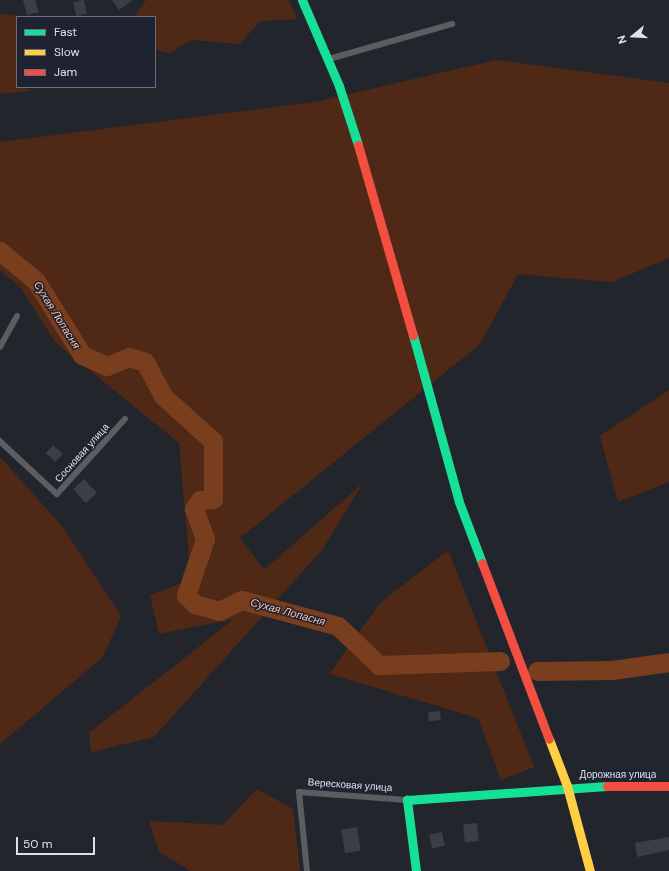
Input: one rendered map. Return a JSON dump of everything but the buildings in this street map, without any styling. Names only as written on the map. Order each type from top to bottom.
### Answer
[{"type":"street","points":[[302,0],[339,86],[376,201],[459,502],[567,786],[590,871]]},
{"type":"street","name":"Дорожная улица","points":[[567,786],[669,786]]},
{"type":"street","name":"Вересковая улица","points":[[407,800],[567,786]]},
{"type":"street","points":[[407,800],[416,871]]},
{"type":"lane","points":[[327,60],[452,24]]},
{"type":"lane","points":[[0,347],[17,316]]},
{"type":"lane","name":"Сосновая улица","points":[[0,441],[57,494],[125,419]]},
{"type":"lane","name":"Вересковая улица","points":[[307,871],[299,792],[407,800]]},
{"type":"shaded area","points":[[146,0],[289,0],[297,19],[260,21],[240,44],[192,40],[169,53],[156,50],[156,16],[135,16]]},
{"type":"shaded area","points":[[0,14],[19,16],[16,16],[16,88],[33,90],[0,94]]},
{"type":"shaded area","points":[[496,60],[669,83],[669,258],[612,282],[518,274],[480,344],[240,538],[264,570],[363,483],[322,550],[154,737],[91,752],[89,733],[234,619],[159,634],[150,595],[191,580],[179,443],[55,342],[21,288],[0,270],[0,142],[315,102]]},
{"type":"shaded area","points":[[669,390],[669,482],[618,502],[600,436]]},
{"type":"shaded area","points":[[0,457],[62,526],[121,616],[103,657],[0,744]]},
{"type":"shaded area","points":[[448,550],[534,767],[501,780],[478,718],[329,674],[380,603]]},
{"type":"shaded area","points":[[257,789],[293,809],[300,871],[191,871],[159,852],[149,821],[223,825]]},
{"type":"waterway","name":"Сухая Лопасня","points":[[0,251],[36,281],[82,355],[107,366],[129,357],[145,362],[163,396],[213,441],[213,499],[200,500],[194,509],[205,539],[186,595],[195,604],[219,611],[242,600],[338,626],[379,665],[500,661]]},
{"type":"waterway","name":"Сухая Лопасня","points":[[537,671],[612,670],[669,662]]},
{"type":"traffic: fast","points":[[302,0],[339,86],[358,145]]},
{"type":"traffic: fast","points":[[413,335],[459,502],[482,563]]},
{"type":"traffic: fast","points":[[416,871],[407,800],[607,786]]},
{"type":"traffic: slow","points":[[549,739],[567,786],[590,871]]},
{"type":"traffic: jam","points":[[358,145],[413,335]]},
{"type":"traffic: jam","points":[[482,563],[549,739]]},
{"type":"traffic: jam","points":[[607,786],[669,786]]}]
